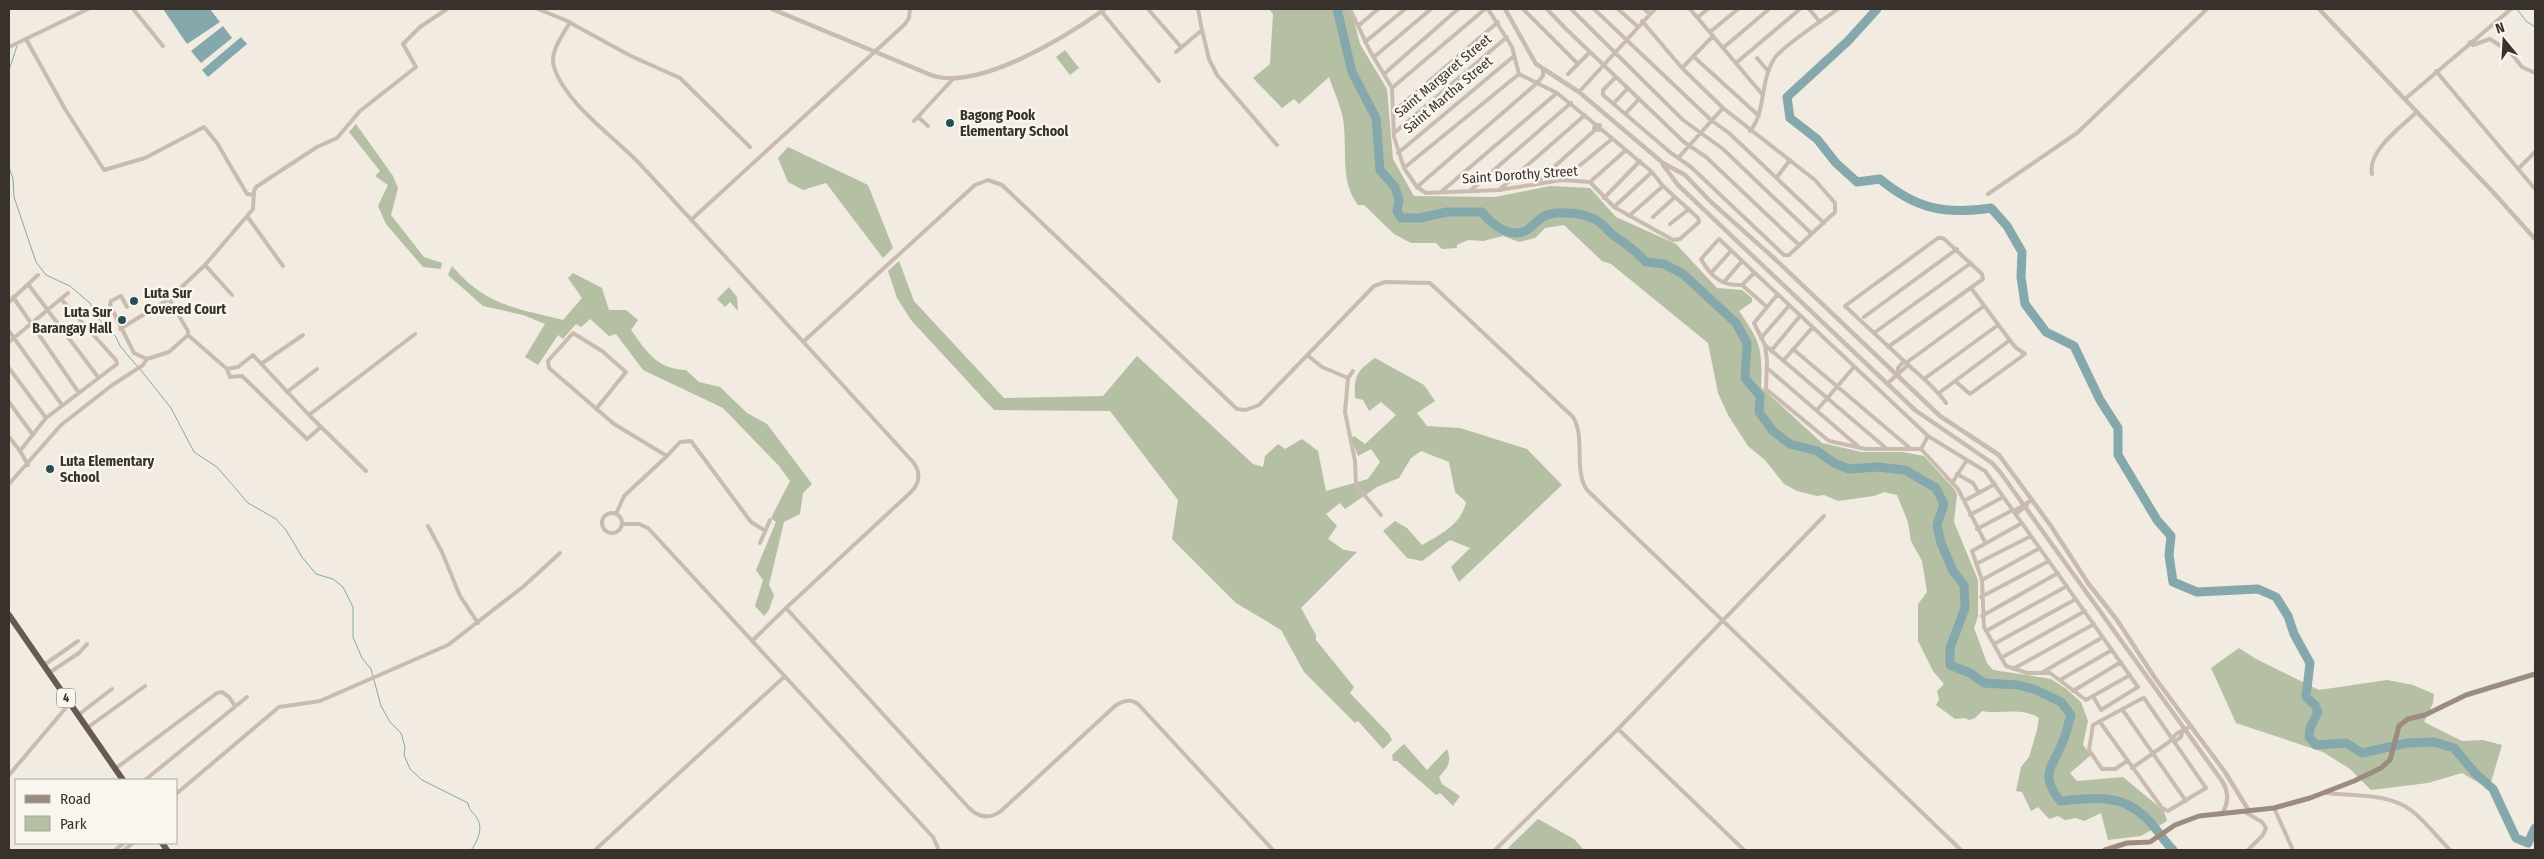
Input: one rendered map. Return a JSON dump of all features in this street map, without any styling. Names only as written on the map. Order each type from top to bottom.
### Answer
[{"type":"highway","name":"4","points":[[9,615],[122,779]]},
{"type":"main road","points":[[2105,850],[2127,844],[2150,842],[2166,830],[2192,818],[2274,808],[2326,793],[2381,768],[2392,756],[2394,740],[2399,726],[2408,719],[2425,715],[2466,694],[2535,674]]},
{"type":"street","points":[[9,46],[88,9]]},
{"type":"street","points":[[134,9],[163,46]]},
{"type":"street","points":[[120,328],[169,299],[205,265],[254,206],[256,187],[317,146],[337,138],[360,111],[416,67],[403,44],[420,27],[447,9]]},
{"type":"street","points":[[538,9],[570,22],[644,62],[680,78],[750,147]]},
{"type":"street","points":[[772,9],[874,53],[938,78],[953,80],[986,72],[1042,48],[1065,36],[1103,10],[1160,81]]},
{"type":"street","points":[[691,220],[905,24],[910,15],[910,9]]},
{"type":"street","points":[[1148,9],[1181,47]]},
{"type":"street","points":[[1198,9],[1210,58],[1217,75],[1277,145]]},
{"type":"street","points":[[1350,9],[1392,88],[1394,133],[1398,153],[1404,168],[1418,188],[1536,84],[1543,76],[1543,70]]},
{"type":"street","points":[[1358,26],[1378,9]]},
{"type":"street","points":[[1366,42],[1405,9]]},
{"type":"street","points":[[1374,57],[1431,9]]},
{"type":"street","points":[[1385,73],[1458,9]]},
{"type":"street","points":[[1392,88],[1486,9],[1498,22],[1506,37],[1519,74],[1557,93],[1596,125],[1600,125],[1601,129],[1640,161],[1663,186],[1689,209],[1670,224]]},
{"type":"street","points":[[1505,9],[1536,64],[1579,92],[1663,163],[1685,175],[1710,202],[1776,259],[1940,416],[1999,455],[2088,583],[2117,620],[2155,678],[2234,786],[2247,811],[2262,822],[2266,828],[2263,835],[2248,850]]},
{"type":"street","points":[[1548,9],[1638,99],[1689,145],[1706,157],[1799,245]]},
{"type":"street","points":[[1571,9],[1684,120],[1723,149],[1811,233]]},
{"type":"street","points":[[1594,9],[1712,121],[1725,129],[1824,222]]},
{"type":"street","points":[[1618,9],[1638,26]]},
{"type":"street","points":[[1644,9],[1650,14]]},
{"type":"street","points":[[1579,92],[1603,64],[1616,54],[1642,21],[1655,9]]},
{"type":"street","points":[[1690,9],[1762,94]]},
{"type":"street","points":[[1698,17],[1708,9]]},
{"type":"street","points":[[1682,68],[1712,34],[1738,9]]},
{"type":"street","points":[[1723,48],[1769,9]]},
{"type":"street","points":[[1736,63],[1800,9]]},
{"type":"street","points":[[1809,9],[1820,22]]},
{"type":"street","points":[[1750,131],[1758,122],[1768,71],[1775,57],[1838,9]]},
{"type":"street","points":[[1988,194],[2077,133],[2207,9]]},
{"type":"street","points":[[2319,9],[2535,239]]},
{"type":"street","points":[[2405,99],[2511,9]]},
{"type":"street","points":[[1526,10],[1578,64]]},
{"type":"street","points":[[1616,77],[1602,93],[1670,153],[1679,157],[1783,254],[1787,255],[1836,212],[1835,203],[1815,180],[1723,108],[1682,68],[1642,21]]},
{"type":"street","points":[[570,22],[554,51],[554,67],[573,98],[632,156],[913,462],[918,470],[918,478],[911,492],[752,640]]},
{"type":"street","points":[[1393,112],[1498,22]]},
{"type":"street","points":[[1176,52],[1202,30]]},
{"type":"street","name":"Saint Margaret Street","points":[[1394,133],[1506,37]]},
{"type":"street","points":[[26,39],[50,79],[64,109],[104,170],[145,158],[204,127],[216,142],[247,194],[254,195]]},
{"type":"street","points":[[2470,42],[2473,45],[2490,39],[2511,54],[2522,67],[2535,73]]},
{"type":"street","points":[[1568,74],[1590,52]]},
{"type":"street","name":"Saint Martha Street","points":[[1398,153],[1514,56]]},
{"type":"street","points":[[1693,56],[1759,116]]},
{"type":"street","points":[[1757,58],[1768,71]]},
{"type":"street","points":[[2436,71],[2535,189]]},
{"type":"street","points":[[1404,168],[1519,74]]},
{"type":"street","points":[[914,121],[953,80]]},
{"type":"street","points":[[1614,104],[1628,88]]},
{"type":"street","points":[[1441,192],[1557,93]]},
{"type":"street","points":[[1625,114],[1638,99]]},
{"type":"street","points":[[1470,191],[1571,103]]},
{"type":"street","points":[[1679,157],[1723,108]]},
{"type":"street","points":[[2372,174],[2370,163],[2373,158],[2387,139],[2417,112]]},
{"type":"street","points":[[1500,190],[1585,115]]},
{"type":"street","points":[[918,117],[928,126]]},
{"type":"street","points":[[1596,125],[1596,130]]},
{"type":"street","points":[[1534,185],[1596,130],[1601,129]]},
{"type":"street","points":[[1562,180],[1612,139]]},
{"type":"street","points":[[1590,182],[1626,150]]},
{"type":"street","points":[[2518,170],[2535,152]]},
{"type":"street","points":[[1776,177],[1790,160]]},
{"type":"street","points":[[1604,198],[1640,161]]},
{"type":"street","points":[[1663,163],[1678,185],[1915,410],[1992,462],[2183,732],[2227,790],[2228,799],[2222,814]]},
{"type":"street","points":[[1614,207],[1652,172]]},
{"type":"street","points":[[802,342],[975,185],[991,180],[1002,185],[1234,408],[1246,410],[1259,405],[1376,284],[1424,281],[1433,285],[1571,416],[1577,427],[1582,478],[1586,488],[1961,850]]},
{"type":"street","name":"Saint Dorothy Street","points":[[1418,188],[1426,194],[1500,190],[1562,180],[1590,182],[1614,207],[1677,241],[1699,222],[1689,209]]},
{"type":"street","points":[[1629,216],[1663,186]]},
{"type":"street","points":[[1653,217],[1675,197]]},
{"type":"street","points":[[247,216],[283,266]]},
{"type":"street","points":[[1888,347],[1983,278],[1982,274],[1943,238],[1938,238],[1844,306],[1888,347],[1939,393],[1946,403]]},
{"type":"street","points":[[1767,307],[1742,286],[1729,286],[1720,283],[1701,260],[1719,239],[1928,436],[1985,471],[2138,687],[2137,690],[2101,710],[2093,696]]},
{"type":"street","points":[[1864,317],[1957,249]]},
{"type":"street","points":[[1711,273],[1731,251]]},
{"type":"street","points":[[1724,282],[1742,261]]},
{"type":"street","points":[[1874,333],[1971,263]]},
{"type":"street","points":[[205,265],[232,295]]},
{"type":"street","points":[[1742,286],[1754,272]]},
{"type":"street","points":[[9,302],[38,275]]},
{"type":"street","points":[[28,284],[98,377]]},
{"type":"street","points":[[1955,381],[1971,394],[2024,355],[2024,352],[2015,347],[1971,288]]},
{"type":"street","points":[[9,342],[68,293]]},
{"type":"street","points":[[1778,295],[1754,325],[1765,345],[1766,389],[1829,441],[1860,448],[1921,450],[1952,483],[1964,501],[1985,542]]},
{"type":"street","points":[[126,307],[121,296],[110,303],[120,328],[134,353],[148,359]]},
{"type":"street","points":[[13,297],[79,393]]},
{"type":"street","points":[[20,452],[46,418],[117,364],[116,360],[61,299]]},
{"type":"street","points":[[169,299],[188,331],[188,335],[227,369],[230,377],[242,376],[307,439],[321,427]]},
{"type":"street","points":[[1888,383],[1898,368],[1984,306]]},
{"type":"street","points":[[1762,338],[1788,307]]},
{"type":"street","points":[[1771,351],[1800,316]]},
{"type":"street","points":[[1924,379],[1998,325]]},
{"type":"street","points":[[1783,361],[1812,328]]},
{"type":"street","points":[[9,331],[62,405]]},
{"type":"street","points":[[596,409],[626,372],[602,351],[574,332],[548,361],[548,367],[596,409],[614,424],[667,456]]},
{"type":"street","points":[[308,415],[415,334]]},
{"type":"street","points":[[9,484],[28,465],[61,425],[111,386],[134,372],[148,359],[169,352],[188,335]]},
{"type":"street","points":[[261,364],[303,335]]},
{"type":"street","points":[[1939,393],[2010,340]]},
{"type":"street","points":[[1765,345],[1887,449]]},
{"type":"street","points":[[1793,349],[1911,449]]},
{"type":"street","points":[[227,369],[238,367],[251,355],[308,415],[366,471]]},
{"type":"street","points":[[1306,355],[1322,367],[1348,378]]},
{"type":"street","points":[[1817,410],[1854,367]]},
{"type":"street","points":[[9,368],[46,418]]},
{"type":"street","points":[[1767,368],[1860,448]]},
{"type":"street","points":[[287,392],[317,369]]},
{"type":"street","points":[[1352,371],[1348,378],[1346,421],[1355,461],[1356,485],[1381,515]]},
{"type":"street","points":[[9,402],[33,435]]},
{"type":"street","points":[[1921,450],[1928,436]]},
{"type":"street","points":[[9,437],[28,465]]},
{"type":"street","points":[[616,514],[624,496],[680,442],[691,441],[751,522],[764,530]]},
{"type":"street","points":[[1952,483],[1967,460]]},
{"type":"street","points":[[1957,474],[1973,483],[1979,493]]},
{"type":"street","points":[[1964,501],[1995,484]]},
{"type":"street","points":[[1970,515],[2003,497]]},
{"type":"street","points":[[1978,529],[2014,512],[2032,500]]},
{"type":"street","points":[[616,514],[620,517],[622,524],[620,530],[615,533],[604,530],[602,524],[605,516],[616,514]]},
{"type":"street","points":[[1495,850],[1618,729],[1824,516]]},
{"type":"street","points":[[760,543],[764,530],[770,520]]},
{"type":"street","points":[[2022,522],[1972,551],[1982,580],[1982,616],[1986,631],[2006,666],[2012,670],[2050,673],[2084,700],[2130,675]]},
{"type":"street","points":[[622,524],[639,524],[648,528],[933,837],[940,850]]},
{"type":"street","points":[[428,526],[442,552],[460,596],[478,623]]},
{"type":"street","points":[[1976,564],[2031,536]]},
{"type":"street","points":[[1982,580],[2040,548]]},
{"type":"street","points":[[178,792],[279,707],[316,703],[448,645],[478,623],[560,553]]},
{"type":"street","points":[[1982,597],[2049,561]]},
{"type":"street","points":[[1982,616],[2058,573]]},
{"type":"street","points":[[1986,631],[2067,586]]},
{"type":"street","points":[[1994,644],[2076,599]]},
{"type":"street","points":[[786,608],[969,808],[978,815],[992,816],[1001,811],[1115,706],[1123,701],[1131,700],[1138,704],[1274,850]]},
{"type":"street","points":[[2001,658],[2085,611]]},
{"type":"street","points":[[2012,670],[2094,624]]},
{"type":"street","points":[[2041,673],[2103,637]]},
{"type":"street","points":[[44,666],[78,640]]},
{"type":"street","points":[[49,673],[79,653],[87,644]]},
{"type":"street","points":[[2060,680],[2112,650]]},
{"type":"street","points":[[2073,691],[2121,662]]},
{"type":"street","points":[[595,850],[784,677]]},
{"type":"street","points":[[87,728],[145,686]]},
{"type":"street","points":[[78,715],[112,689]]},
{"type":"street","points":[[115,769],[218,693],[222,692],[229,697],[235,706]]},
{"type":"street","points":[[146,779],[247,697]]},
{"type":"street","points":[[2100,722],[2132,768],[2154,800],[2165,810],[2186,801],[2206,787],[2174,742],[2170,740],[2144,698],[2122,709],[2093,726],[2089,750],[2102,768],[2115,769],[2127,761]]},
{"type":"street","points":[[9,775],[70,703]]},
{"type":"street","points":[[2122,709],[2186,801]]},
{"type":"street","points":[[2132,768],[2191,726]]},
{"type":"street","points":[[1618,729],[1744,850]]},
{"type":"street","points":[[2174,742],[2181,738],[2183,732]]},
{"type":"street","points":[[2227,790],[2234,786]]},
{"type":"street","points":[[2326,793],[2390,799],[2413,811],[2450,850]]},
{"type":"street","points":[[2274,808],[2293,850]]},
{"type":"green space","points":[[1269,9],[1351,9],[1360,44],[1387,89],[1393,159],[1414,196],[1495,197],[1550,186],[1590,188],[1616,217],[1676,244],[1717,288],[1742,290],[1752,298],[1752,302],[1739,311],[1752,330],[1759,346],[1761,387],[1822,443],[1862,452],[1903,452],[1924,456],[1955,490],[1957,495],[1954,522],[1978,580],[1978,616],[1974,628],[1987,663],[1993,670],[2051,679],[2081,702],[2088,721],[2083,745],[2091,755],[2070,773],[2077,781],[2123,777],[2164,811],[2167,821],[2141,836],[2108,840],[2101,813],[2084,821],[2076,818],[2065,820],[2058,816],[2049,819],[2038,807],[2031,811],[2022,792],[2016,791],[2021,767],[2029,757],[2039,718],[2025,712],[1982,711],[1975,718],[1969,720],[1965,718],[1955,719],[1936,705],[1939,700],[1937,691],[1944,684],[1933,671],[1918,641],[1918,604],[1927,592],[1922,561],[1911,541],[1908,522],[1897,495],[1884,492],[1874,496],[1838,501],[1824,495],[1817,496],[1797,491],[1784,484],[1765,460],[1748,446],[1728,415],[1718,393],[1708,343],[1611,264],[1602,261],[1564,225],[1545,228],[1535,238],[1519,242],[1503,236],[1483,241],[1468,240],[1457,245],[1457,248],[1442,249],[1436,243],[1411,243],[1394,234],[1364,205],[1358,205],[1348,184],[1344,125],[1329,77],[1299,104],[1294,99],[1282,108],[1253,78],[1270,64],[1273,14]]},
{"type":"green space","points":[[1065,50],[1079,68],[1070,75],[1056,57]]},
{"type":"green space","points":[[356,124],[393,176],[398,188],[391,215],[424,257],[442,263],[441,269],[423,267],[386,224],[378,206],[388,185],[375,176],[380,171],[349,132]]},
{"type":"green space","points":[[788,147],[868,185],[893,248],[883,258],[826,183],[803,190],[788,182],[778,158]]},
{"type":"green space","points":[[899,261],[914,301],[1004,398],[1103,396],[1137,356],[1253,464],[1263,467],[1265,456],[1278,444],[1285,449],[1302,439],[1318,451],[1326,491],[1368,479],[1380,462],[1371,449],[1358,456],[1351,438],[1354,436],[1365,444],[1396,415],[1381,402],[1369,411],[1363,400],[1355,398],[1355,384],[1360,370],[1375,358],[1424,385],[1435,401],[1417,413],[1427,426],[1460,428],[1527,449],[1562,485],[1459,582],[1451,567],[1470,548],[1450,540],[1422,561],[1407,558],[1383,531],[1395,521],[1407,528],[1422,545],[1443,533],[1455,523],[1460,517],[1466,502],[1455,492],[1449,462],[1421,451],[1411,458],[1399,478],[1377,487],[1345,509],[1340,503],[1326,514],[1337,526],[1328,539],[1344,550],[1357,552],[1301,608],[1316,635],[1316,640],[1354,687],[1350,693],[1389,734],[1392,740],[1383,749],[1358,721],[1355,723],[1304,672],[1281,630],[1236,603],[1172,539],[1178,500],[1110,411],[994,410],[911,320],[897,298],[888,271]]},
{"type":"green space","points":[[452,266],[477,290],[490,298],[516,308],[563,320],[582,298],[568,278],[573,273],[602,288],[609,310],[626,310],[638,320],[631,330],[648,352],[660,363],[676,369],[686,370],[699,382],[720,387],[747,413],[767,424],[812,484],[803,493],[800,514],[784,522],[769,585],[774,595],[769,610],[764,616],[755,606],[763,580],[756,570],[776,522],[771,518],[790,481],[779,466],[723,408],[643,370],[616,334],[609,336],[590,319],[581,327],[576,324],[563,339],[558,335],[538,365],[525,357],[545,324],[523,315],[483,306],[448,275]]},
{"type":"green space","points":[[729,287],[737,297],[738,311],[730,302],[725,307],[717,299]]},
{"type":"green space","points":[[2239,648],[2256,659],[2319,690],[2387,680],[2413,685],[2434,694],[2433,703],[2424,722],[2462,741],[2483,740],[2502,745],[2489,789],[2462,773],[2428,783],[2371,790],[2350,769],[2323,752],[2236,723],[2211,668]]},
{"type":"green space","points":[[1404,744],[1427,770],[1447,749],[1448,764],[1439,777],[1442,784],[1460,796],[1453,806],[1440,793],[1436,795],[1397,761],[1393,761],[1392,755]]},
{"type":"green space","points":[[1538,819],[1574,839],[1584,850],[1511,850],[1508,848]]},
{"type":"water","points":[[163,9],[210,9],[220,22],[187,44]]},
{"type":"water","points":[[223,26],[232,38],[201,63],[191,51]]},
{"type":"water","points":[[241,37],[247,44],[208,77],[202,70]]},
{"type":"waterway","points":[[1337,9],[1352,72],[1376,118],[1380,170],[1395,187],[1399,200],[1397,211],[1401,218],[1420,218],[1447,212],[1482,212],[1500,229],[1519,233],[1525,231],[1546,215],[1562,213],[1582,215],[1601,223],[1646,262],[1664,264],[1683,274],[1736,323],[1747,343],[1745,378],[1760,396],[1759,412],[1773,431],[1790,444],[1817,451],[1834,463],[1849,469],[1877,467],[1905,470],[1936,488],[1944,504],[1937,525],[1941,543],[1953,571],[1964,585],[1965,608],[1950,648],[1950,665],[1970,673],[1984,683],[2018,685],[2036,690],[2061,702],[2071,715],[2049,777],[2050,784],[2060,801],[2094,798],[2126,804],[2136,809],[2145,817],[2173,850]]},
{"type":"waterway","points":[[1877,9],[1848,41],[1787,97],[1790,118],[1817,139],[1836,163],[1857,182],[1880,179],[1906,197],[1919,203],[1945,210],[1959,211],[1991,208],[2007,226],[2022,252],[2021,277],[2025,304],[2046,332],[2074,346],[2100,400],[2118,428],[2118,455],[2157,520],[2171,536],[2169,555],[2173,582],[2197,592],[2258,589],[2276,597],[2288,616],[2294,634],[2310,663],[2306,697],[2315,705],[2318,712],[2310,728],[2309,737],[2316,745],[2346,743],[2362,753],[2407,743],[2434,742],[2454,748],[2475,773],[2493,789],[2516,838],[2528,843],[2535,828]]},
{"type":"waterway","points":[[2517,9],[2526,21],[2535,27]]},
{"type":"waterway","points":[[9,93],[9,70],[17,46]]},
{"type":"waterway","points":[[9,167],[13,179],[14,197],[36,262],[46,275],[70,286],[91,304],[93,313],[116,337],[120,346],[137,366]]},
{"type":"waterway","points":[[140,369],[171,408],[194,452],[217,467],[248,503],[276,519],[286,530],[302,557],[316,574],[333,579],[343,587],[353,607],[353,637],[362,658],[371,669],[381,706],[390,722],[401,733],[405,747],[404,755],[410,769],[422,780],[468,803],[478,820],[479,836],[471,850]]},
{"type":"place","name":"Bagong Pook Elementary School","points":[[950,123]]},
{"type":"place","name":"Luta Sur Covered Court","points":[[134,301]]},
{"type":"place","name":"Luta Sur Barangay Hall","points":[[122,320]]},
{"type":"place","name":"Luta Elementary School","points":[[50,469]]}]
